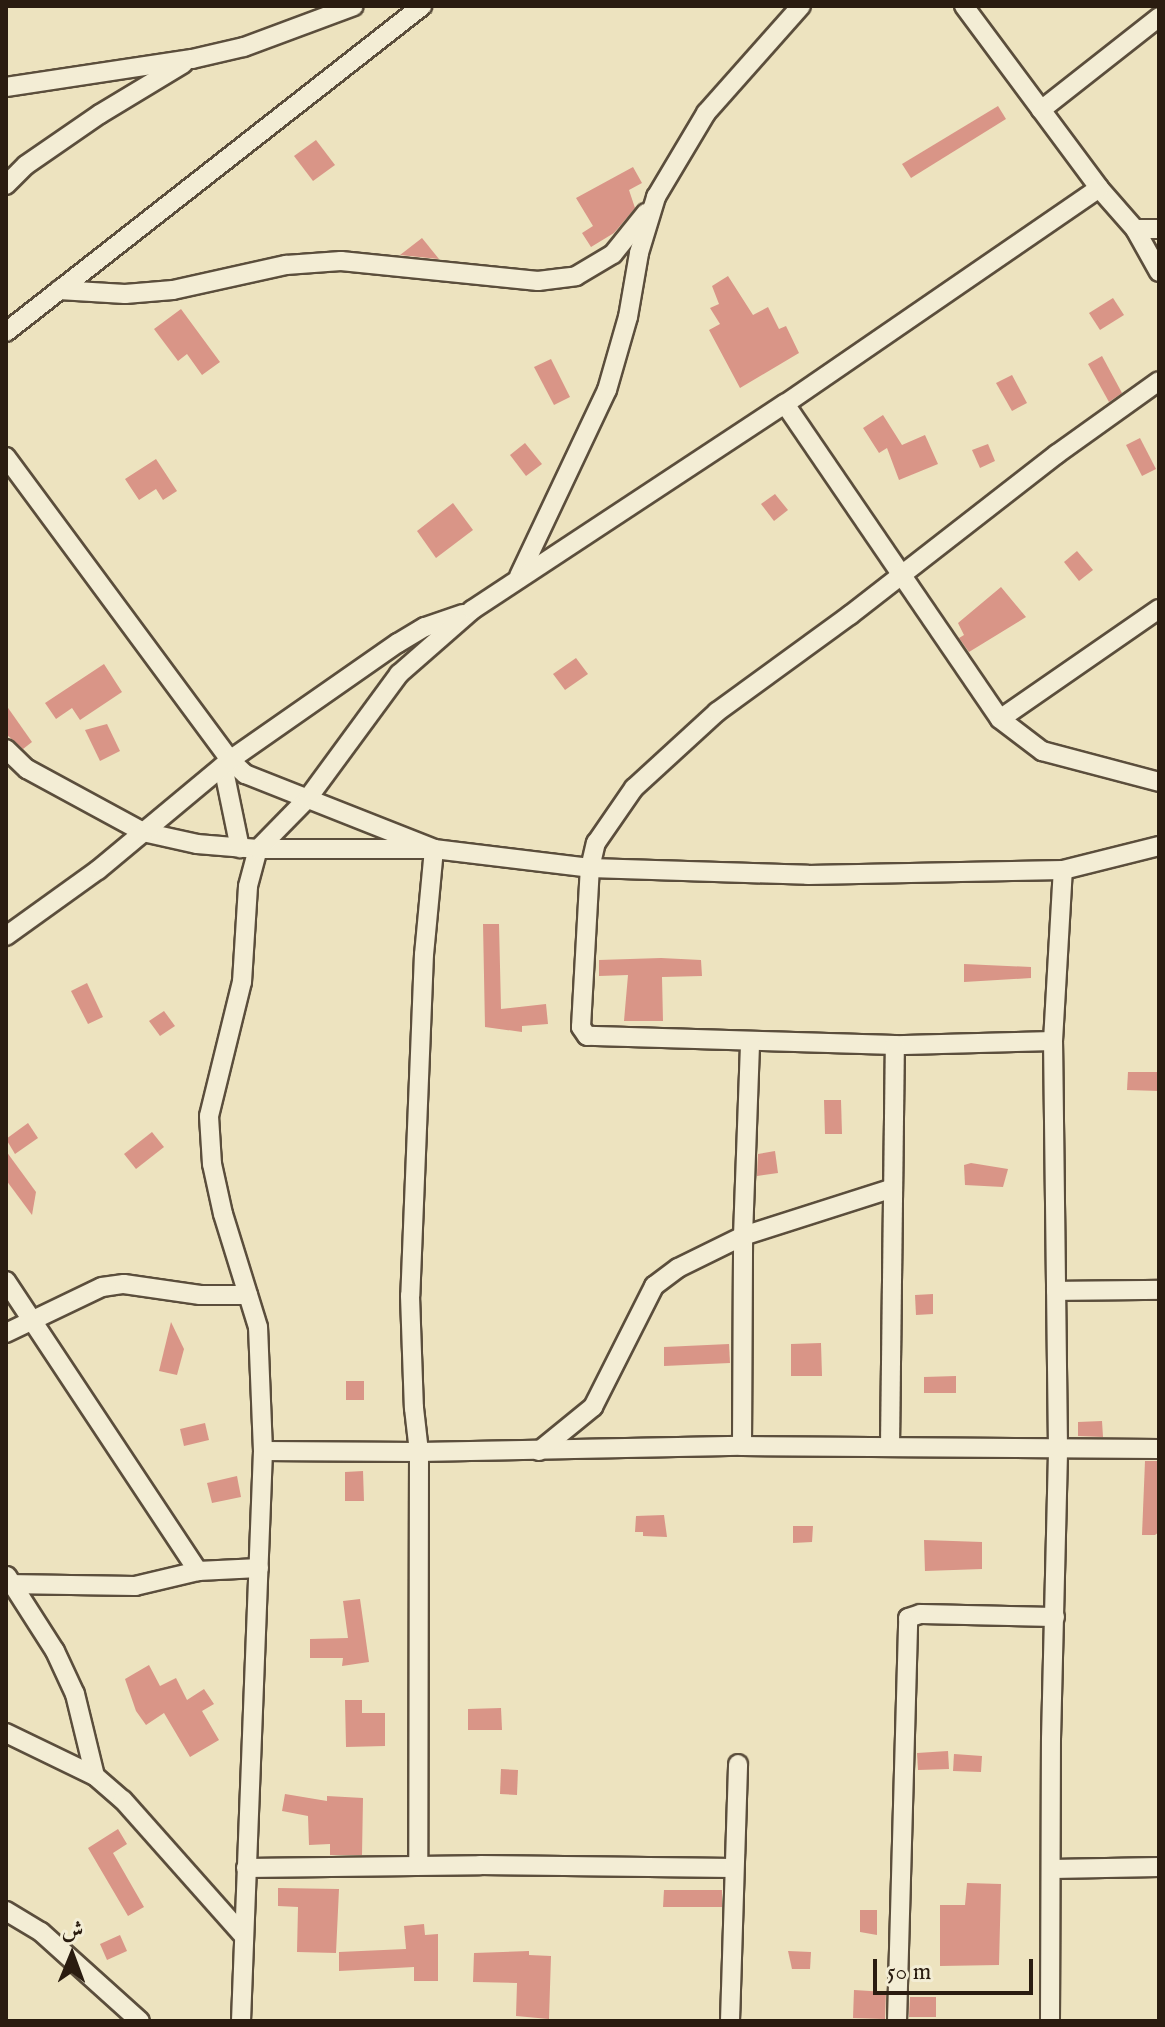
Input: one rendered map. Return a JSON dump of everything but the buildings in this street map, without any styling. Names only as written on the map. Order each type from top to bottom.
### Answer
[{"type":"street","points":[[6,87],[192,59],[244,47],[354,6]]},
{"type":"street","points":[[6,332],[422,6]]},
{"type":"street","points":[[59,290],[125,294],[173,290],[286,265],[341,261],[489,279],[538,281],[576,276],[613,254],[638,226],[706,113],[801,6]]},
{"type":"street","points":[[964,6],[1099,188],[1135,229],[1159,272]]},
{"type":"street","points":[[1041,110],[1159,17]]},
{"type":"street","points":[[6,185],[26,165],[100,114],[192,59]]},
{"type":"street","points":[[249,848],[308,798],[399,674],[472,610],[785,404],[1099,188]]},
{"type":"street","points":[[518,578],[607,390],[628,317],[639,253],[656,197]]},
{"type":"street","points":[[1135,229],[1159,229]]},
{"type":"street","points":[[1053,1041],[895,1045],[587,1036],[581,1027],[590,868],[596,843],[609,821],[634,788],[677,746],[717,712],[1159,381]]},
{"type":"street","points":[[785,404],[1000,719],[1042,751],[1159,782]]},
{"type":"street","points":[[6,457],[226,763],[249,848],[242,982],[209,1116],[212,1164],[258,1327],[263,1451],[241,2021]]},
{"type":"street","points":[[1000,719],[1159,609]]},
{"type":"street","points":[[6,936],[98,870],[226,763],[398,643],[425,627],[472,610]]},
{"type":"street","points":[[6,749],[27,769],[143,832],[197,844],[249,848],[434,849],[590,868],[808,875],[1063,870],[1159,846]]},
{"type":"street","points":[[226,763],[245,774],[434,849]]},
{"type":"street","points":[[418,1865],[419,1452],[414,1408],[410,1296],[424,954],[434,849]]},
{"type":"street","points":[[1050,2021],[1051,1739],[1058,1448],[1053,1041],[1063,870]]},
{"type":"street","points":[[742,1446],[743,1236],[750,1042]]},
{"type":"street","points":[[890,1445],[895,1045]]},
{"type":"street","points":[[539,1451],[593,1407],[654,1286],[678,1268],[743,1236],[893,1188]]},
{"type":"street","points":[[6,1281],[198,1571]]},
{"type":"street","points":[[6,1333],[102,1287],[124,1284],[200,1295],[248,1295]]},
{"type":"street","points":[[1056,1291],[1159,1290]]},
{"type":"street","points":[[263,1451],[539,1451],[890,1445],[1159,1449]]},
{"type":"street","points":[[8,1581],[135,1586],[198,1571],[259,1568]]},
{"type":"street","points":[[8,1581],[55,1651],[75,1694],[95,1776]]},
{"type":"street","points":[[897,2021],[908,1618],[920,1614],[1055,1617]]},
{"type":"street","points":[[6,1733],[95,1776],[163,1840],[243,1935]]},
{"type":"street","points":[[730,2021],[738,1764]]},
{"type":"street","points":[[246,1868],[418,1865],[733,1868]]},
{"type":"street","points":[[1052,1869],[1159,1867]]},
{"type":"street","points":[[6,1911],[41,1932],[140,2021]]}]
